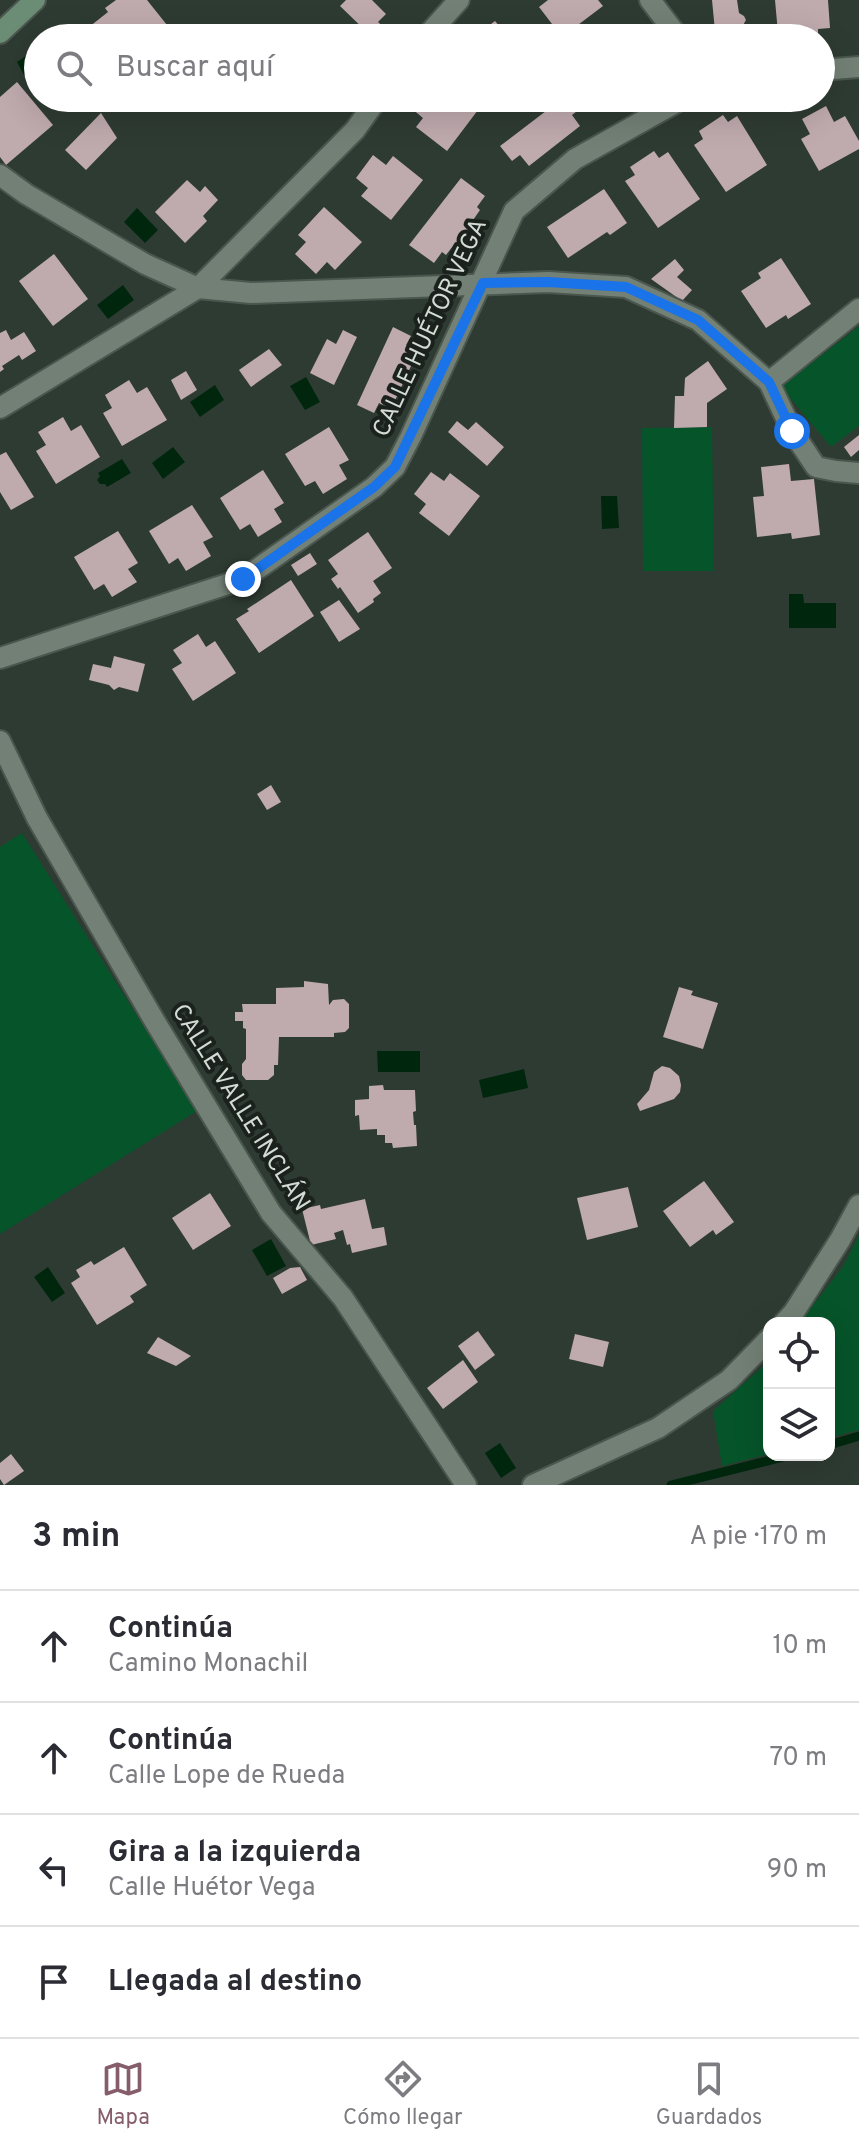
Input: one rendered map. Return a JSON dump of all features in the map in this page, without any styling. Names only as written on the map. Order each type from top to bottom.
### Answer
[{"type":"street","points":[[0,33],[35,0]]},
{"type":"street","points":[[438,24],[459,0]]},
{"type":"street","points":[[650,0],[668,24]]},
{"type":"street","points":[[835,69],[859,67]]},
{"type":"street","points":[[0,408],[198,288],[355,130],[368,112]]},
{"type":"street","name":"CALLE HUÉTOR VEGA","points":[[0,658],[243,579],[374,487],[395,467],[514,211],[575,159],[659,112]]},
{"type":"street","points":[[0,175],[26,194],[145,264],[198,288],[251,293],[548,282],[626,287],[698,320],[769,382],[792,431],[816,467],[859,473]]},
{"type":"street","points":[[769,382],[859,309]]},
{"type":"street","name":"CALLE VALLE INCLÁN","points":[[0,741],[37,818],[271,1213],[343,1298],[466,1485]]},
{"type":"street","points":[[789,1317],[859,1205]]},
{"type":"street","points":[[533,1485],[658,1428],[729,1380],[763,1345]]},
{"type":"shaded area","points":[[24,57],[24,75],[17,62]]},
{"type":"shaded area","points":[[137,208],[158,230],[145,243],[124,222]]},
{"type":"shaded area","points":[[123,285],[134,300],[108,319],[97,305]]},
{"type":"shaded area","points":[[859,326],[859,426],[831,447],[781,387]]},
{"type":"shaded area","points":[[306,377],[320,402],[305,410],[290,386]]},
{"type":"shaded area","points":[[215,385],[224,400],[200,417],[190,402]]},
{"type":"shaded area","points":[[712,427],[714,571],[643,571],[642,428]]},
{"type":"shaded area","points":[[173,447],[185,462],[163,479],[152,463]]},
{"type":"shaded area","points":[[122,459],[131,473],[107,487],[100,484],[98,473]]},
{"type":"shaded area","points":[[601,496],[617,496],[619,528],[602,529]]},
{"type":"shaded area","points":[[789,594],[803,594],[804,603],[836,603],[836,628],[789,628]]},
{"type":"shaded area","points":[[22,833],[197,1111],[0,1234],[0,847]]},
{"type":"shaded area","points":[[377,1051],[420,1051],[420,1072],[378,1072]]},
{"type":"shaded area","points":[[524,1069],[528,1088],[483,1098],[479,1080]]},
{"type":"shaded area","points":[[859,1235],[859,1430],[835,1436],[835,1317],[804,1317],[842,1268]]},
{"type":"shaded area","points":[[271,1239],[286,1266],[267,1276],[252,1250]]},
{"type":"shaded area","points":[[48,1267],[65,1293],[52,1302],[34,1277]]},
{"type":"shaded area","points":[[763,1366],[763,1456],[722,1466],[713,1411]]},
{"type":"shaded area","points":[[500,1443],[516,1468],[501,1478],[485,1453]]},
{"type":"building","points":[[116,0],[147,0],[166,24],[93,24],[108,12],[105,8]]},
{"type":"building","points":[[346,0],[372,0],[386,14],[378,22],[380,24],[359,24],[340,6]]},
{"type":"building","points":[[548,0],[598,0],[603,6],[579,24],[552,24],[539,7]]},
{"type":"building","points":[[712,0],[737,0],[739,13],[746,20],[744,24],[714,24]]},
{"type":"building","points":[[775,0],[828,0],[830,24],[777,24]]},
{"type":"building","points":[[17,82],[24,90],[24,112],[42,112],[53,125],[6,165],[0,157],[0,97]]},
{"type":"building","points":[[416,112],[476,112],[447,151],[416,127],[423,118]]},
{"type":"building","points":[[545,112],[576,112],[572,115],[580,126],[529,166],[520,155],[512,161],[500,146]]},
{"type":"building","points":[[815,112],[829,112],[834,122],[845,116],[859,141],[859,149],[819,171],[801,139],[810,134],[802,119]]},
{"type":"building","points":[[101,113],[117,138],[86,170],[65,150]]},
{"type":"building","points":[[723,115],[728,122],[737,116],[767,165],[726,192],[694,145],[703,139],[699,131]]},
{"type":"building","points":[[654,151],[659,158],[668,152],[700,199],[658,228],[625,181],[635,175],[630,167]]},
{"type":"building","points":[[373,155],[386,165],[393,156],[423,180],[391,220],[361,196],[368,188],[356,178]]},
{"type":"building","points":[[461,178],[485,196],[466,235],[446,255],[442,252],[434,263],[409,245]]},
{"type":"building","points":[[187,180],[200,192],[205,186],[218,200],[203,216],[207,221],[185,243],[155,212]]},
{"type":"building","points":[[604,189],[627,223],[610,235],[607,232],[568,258],[547,227]]},
{"type":"building","points":[[324,207],[362,242],[335,270],[327,262],[316,274],[295,254],[306,242],[298,235]]},
{"type":"building","points":[[54,254],[88,299],[53,326],[19,281]]},
{"type":"building","points":[[781,258],[811,304],[788,319],[786,315],[766,328],[741,291],[761,278],[758,273]]},
{"type":"building","points":[[675,259],[684,270],[677,277],[692,290],[682,301],[651,279]]},
{"type":"building","points":[[393,327],[411,336],[406,345],[418,351],[391,409],[379,403],[374,413],[357,405]]},
{"type":"building","points":[[6,330],[11,340],[24,332],[36,351],[22,360],[19,355],[2,366],[4,369],[0,372],[0,333]]},
{"type":"building","points":[[343,330],[357,337],[334,385],[310,373],[327,339],[336,344]]},
{"type":"building","points":[[269,349],[282,365],[251,387],[239,370]]},
{"type":"building","points":[[708,361],[727,389],[707,403],[707,427],[674,428],[675,396],[684,396],[685,378]]},
{"type":"building","points":[[186,371],[197,390],[181,400],[171,380]]},
{"type":"building","points":[[129,380],[137,393],[147,387],[167,420],[122,446],[103,413],[112,408],[105,395]]},
{"type":"building","points":[[63,417],[71,431],[81,425],[100,457],[56,484],[36,451],[46,445],[38,432]]},
{"type":"building","points":[[457,421],[468,430],[476,422],[504,447],[487,466],[448,432]]},
{"type":"building","points":[[329,427],[349,460],[339,465],[347,479],[323,494],[315,481],[305,486],[285,454]]},
{"type":"building","points":[[859,435],[859,450],[851,457],[844,447]]},
{"type":"building","points":[[6,452],[34,497],[11,510],[0,492],[0,455]]},
{"type":"building","points":[[789,464],[791,481],[814,479],[820,535],[792,539],[791,533],[757,537],[753,497],[764,496],[761,467]]},
{"type":"building","points":[[263,470],[284,503],[274,509],[282,522],[258,537],[250,524],[240,530],[220,498]]},
{"type":"building","points":[[431,472],[444,481],[450,473],[480,496],[449,536],[419,513],[426,504],[414,494]]},
{"type":"building","points":[[192,505],[213,537],[203,542],[211,556],[186,571],[178,558],[169,564],[149,531]]},
{"type":"building","points":[[118,531],[138,563],[128,569],[137,582],[112,597],[104,584],[94,590],[74,557]]},
{"type":"building","points":[[368,532],[392,568],[373,581],[381,593],[358,613],[331,579],[338,574],[328,560]]},
{"type":"building","points":[[310,553],[317,564],[298,576],[291,565]]},
{"type":"building","points":[[291,580],[314,616],[259,653],[236,619]]},
{"type":"building","points":[[339,600],[360,629],[339,642],[320,612]]},
{"type":"building","points":[[198,634],[206,647],[215,641],[236,673],[193,701],[172,669],[182,663],[173,650]]},
{"type":"building","points":[[114,656],[145,664],[138,692],[119,687],[114,690],[109,685],[89,680],[93,664],[111,668]]},
{"type":"building","points":[[271,785],[281,802],[267,810],[257,794]]},
{"type":"building","points":[[304,981],[328,984],[329,1005],[333,1000],[344,999],[349,1004],[349,1028],[345,1032],[334,1033],[334,1037],[279,1037],[278,1065],[274,1065],[274,1075],[268,1080],[246,1080],[242,1075],[242,1064],[246,1059],[246,1029],[243,1028],[243,1021],[235,1021],[235,1012],[243,1012],[242,1004],[276,1004],[276,988],[304,987]]},
{"type":"building","points":[[679,987],[693,991],[691,995],[718,1003],[703,1049],[663,1037]]},
{"type":"building","points":[[662,1066],[679,1076],[680,1092],[674,1099],[640,1111],[637,1104],[649,1090],[654,1072]]},
{"type":"building","points":[[383,1085],[384,1090],[415,1090],[416,1111],[413,1112],[417,1146],[393,1148],[392,1143],[385,1143],[385,1135],[377,1135],[377,1129],[360,1130],[359,1115],[355,1116],[355,1100],[369,1099],[369,1086]]},
{"type":"building","points":[[704,1181],[734,1222],[716,1235],[713,1230],[690,1247],[663,1211]]},
{"type":"building","points":[[628,1187],[638,1227],[587,1240],[577,1198]]},
{"type":"building","points":[[210,1193],[231,1226],[193,1250],[172,1218]]},
{"type":"building","points":[[365,1199],[372,1229],[384,1227],[387,1245],[352,1253],[343,1230],[334,1233],[336,1239],[311,1245],[302,1209],[320,1205],[321,1209]]},
{"type":"building","points":[[124,1247],[147,1285],[130,1296],[134,1302],[97,1325],[71,1283],[80,1277],[76,1270],[91,1261],[94,1265]]},
{"type":"building","points":[[300,1267],[307,1280],[282,1294],[273,1278],[290,1268]]},
{"type":"building","points":[[478,1331],[495,1355],[475,1370],[458,1346]]},
{"type":"building","points":[[575,1334],[609,1342],[603,1367],[569,1359]]},
{"type":"building","points":[[158,1337],[191,1356],[176,1366],[147,1353]]},
{"type":"building","points":[[463,1360],[478,1382],[443,1409],[427,1388]]},
{"type":"building","points":[[11,1454],[24,1471],[4,1485],[0,1479],[0,1463]]},
{"type":"waterway","points":[[835,1443],[859,1436]]},
{"type":"waterway","points":[[671,1485],[767,1461]]},
{"type":"route","points":[[243,579],[374,487],[395,467],[483,283],[548,282],[626,287],[698,320],[769,382],[792,431]]}]
